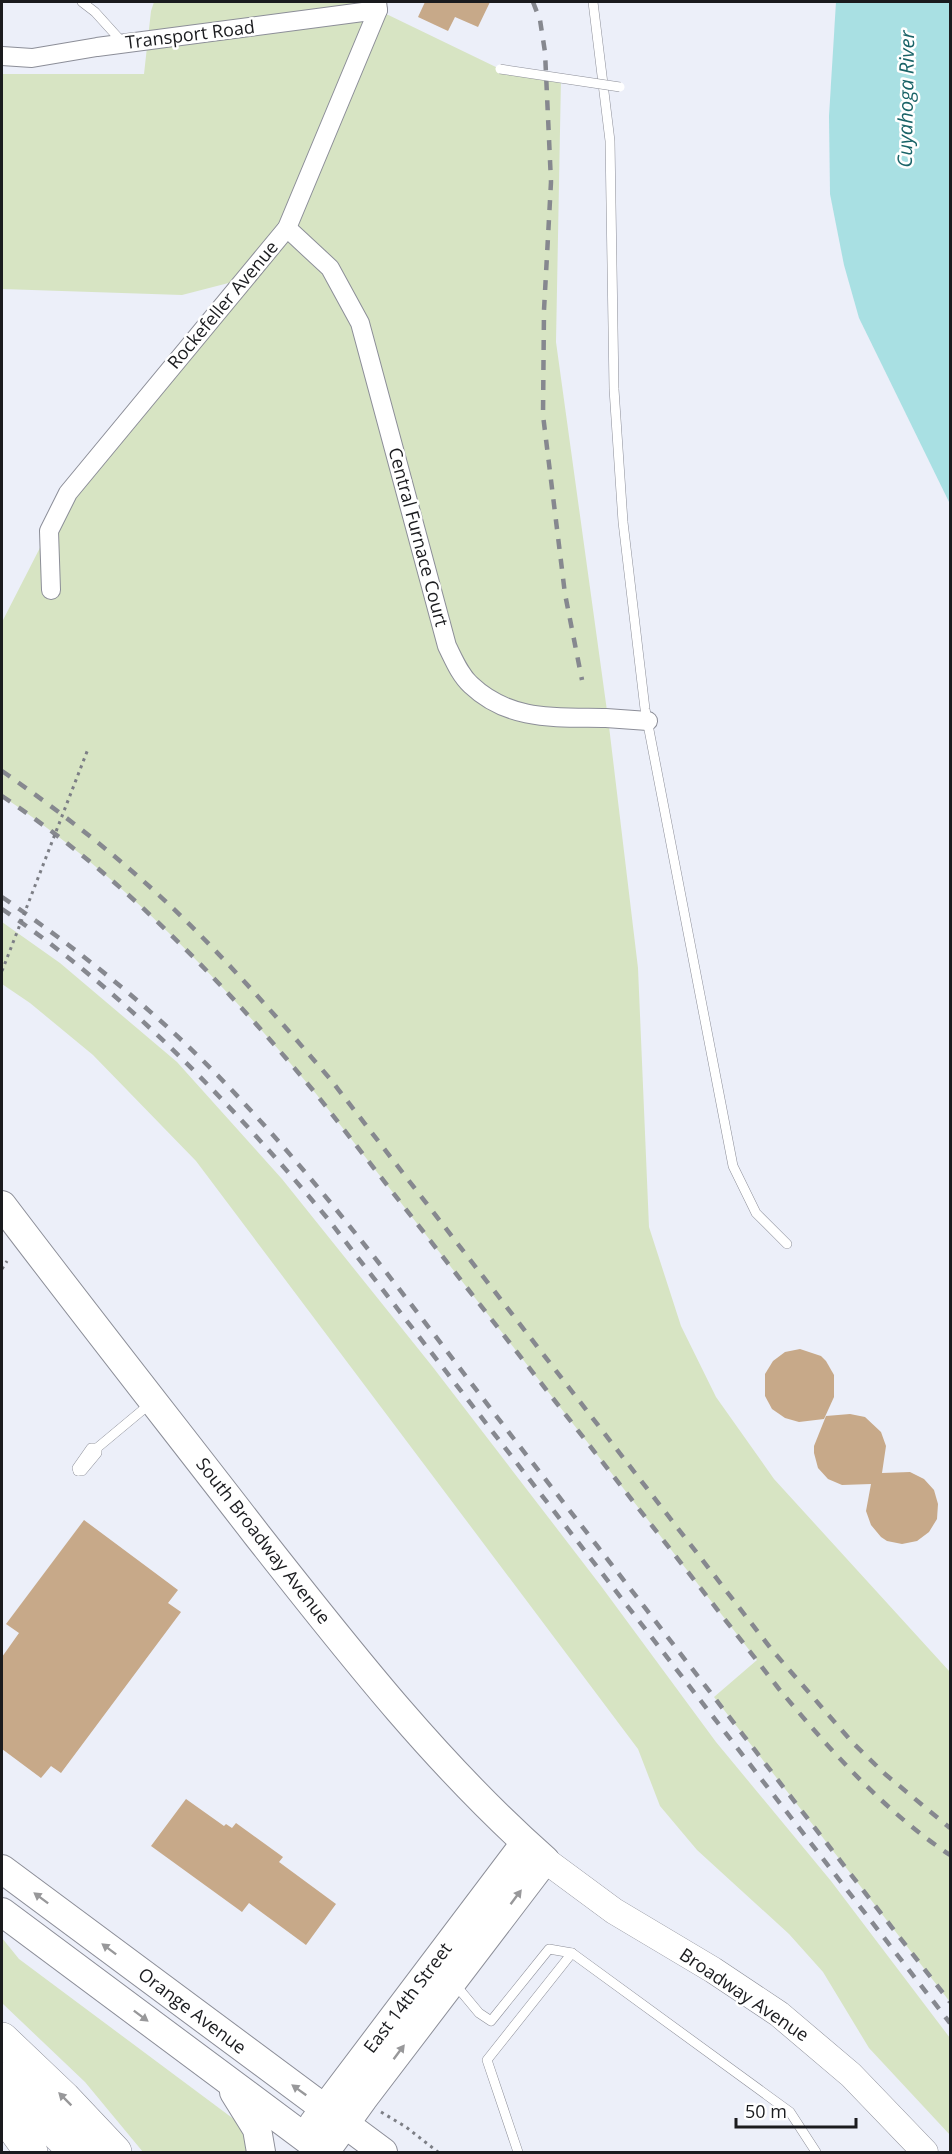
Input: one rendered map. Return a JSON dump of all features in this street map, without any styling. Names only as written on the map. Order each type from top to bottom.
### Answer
[{"type":"highway","points":[[2,2039],[64,2098],[115,2152]]},
{"type":"highway","points":[[2,2079],[75,2152]]},
{"type":"highway","points":[[2,2112],[31,2152]]},
{"type":"main road","name":"South Broadway Avenue","points":[[2,1205],[153,1401],[377,1683],[460,1779],[535,1852]]},
{"type":"main road","name":"East 14th Street","points":[[335,2117],[452,1981],[535,1852]]},
{"type":"main road","name":"East 14th Street","points":[[311,2149],[535,1852]]},
{"type":"main road","name":"Orange Avenue","points":[[2,1869],[383,2152]]},
{"type":"main road","name":"Orange Avenue","points":[[2,1912],[226,2080],[311,2149]]},
{"type":"main road","points":[[226,2080],[257,2129],[261,2152]]},
{"type":"street","name":"Transport Road","points":[[2,56],[32,58],[377,6]]},
{"type":"street","name":"Rockefeller Avenue","points":[[51,590],[49,531],[68,493],[287,228],[377,6]]},
{"type":"street","name":"Central Furnace Court","points":[[287,228],[330,268],[360,324],[447,646],[458,669],[471,685],[488,698],[524,714],[542,718],[608,718],[648,721]]},
{"type":"street","name":"Broadway Avenue","points":[[535,1852],[614,1911],[749,1993],[795,2027],[851,2075],[925,2152]]},
{"type":"lane","points":[[82,2],[95,12],[123,44]]},
{"type":"lane","points":[[593,2],[610,141],[614,389],[623,522],[648,721],[733,1166],[756,1213],[787,1244]]},
{"type":"lane","points":[[500,69],[620,87]]},
{"type":"lane","points":[[97,1448],[153,1401]]},
{"type":"lane","points":[[452,1981],[479,2013],[492,2021],[549,1949],[572,1953],[790,2112],[816,2152]]},
{"type":"lane","points":[[519,2152],[487,2060],[572,1953]]},
{"type":"path","points":[[2,970],[88,749]]},
{"type":"path","points":[[2,1269],[7,1261]]},
{"type":"path","points":[[392,2120],[406,2127],[438,2152]]},
{"type":"green space","points":[[154,2],[377,2],[378,10],[500,69],[561,78],[556,342],[608,718],[638,968],[649,1227],[681,1326],[716,1397],[774,1479],[950,1672],[950,2002],[714,1697],[757,1660],[317,1095],[246,1012],[170,934],[89,861],[2,796],[2,622],[68,493],[244,279],[182,295],[2,289],[2,74],[144,74]]},
{"type":"green space","points":[[2,922],[60,963],[177,1062],[282,1179],[432,1366],[601,1586],[716,1742],[831,1881],[950,2038],[950,2135],[869,2048],[823,1972],[789,1934],[697,1850],[660,1806],[638,1749],[196,1161],[93,1055],[30,1003],[2,984]]},
{"type":"green space","points":[[2,1938],[19,1959],[235,2120],[255,2152],[143,2152],[85,2082],[2,2003]]},
{"type":"water","name":"Cuyahoga River","points":[[836,2],[950,2],[950,504],[859,318],[844,265],[830,194],[829,116]]},
{"type":"building","points":[[425,2],[490,2],[478,27],[455,17],[448,31],[418,17]]},
{"type":"building","points":[[800,1349],[821,1356],[834,1375],[834,1397],[824,1419],[799,1422],[785,1418],[772,1409],[765,1396],[765,1374],[773,1361],[785,1352]]},
{"type":"building","points":[[850,1414],[865,1417],[881,1432],[886,1446],[882,1473],[910,1472],[924,1479],[934,1490],[938,1504],[937,1519],[929,1532],[917,1541],[902,1544],[887,1541],[871,1525],[866,1511],[871,1484],[842,1485],[828,1479],[818,1468],[814,1446],[826,1416]]},
{"type":"building","points":[[84,1520],[178,1590],[168,1603],[181,1612],[61,1773],[51,1766],[41,1778],[2,1749],[2,1657],[19,1633],[6,1624]]},
{"type":"building","points":[[186,1799],[224,1826],[226,1824],[232,1828],[236,1823],[283,1857],[279,1862],[336,1904],[306,1945],[249,1903],[242,1912],[151,1846]]},
{"type":"railway","points":[[533,2],[540,20],[545,52],[551,182],[544,310],[543,415],[565,594],[582,680]]},
{"type":"railway","points":[[2,771],[49,805],[140,878],[202,937],[258,997],[331,1080],[772,1650],[852,1742],[885,1774],[950,1828]]},
{"type":"railway","points":[[2,796],[89,861],[130,897],[170,934],[246,1012],[317,1095],[779,1689],[838,1757],[880,1799],[950,1855]]},
{"type":"railway","points":[[2,897],[128,992],[215,1072],[278,1141],[382,1267],[950,2002]]},
{"type":"railway","points":[[2,909],[92,977],[176,1052],[254,1134],[328,1219],[950,2023]]}]
